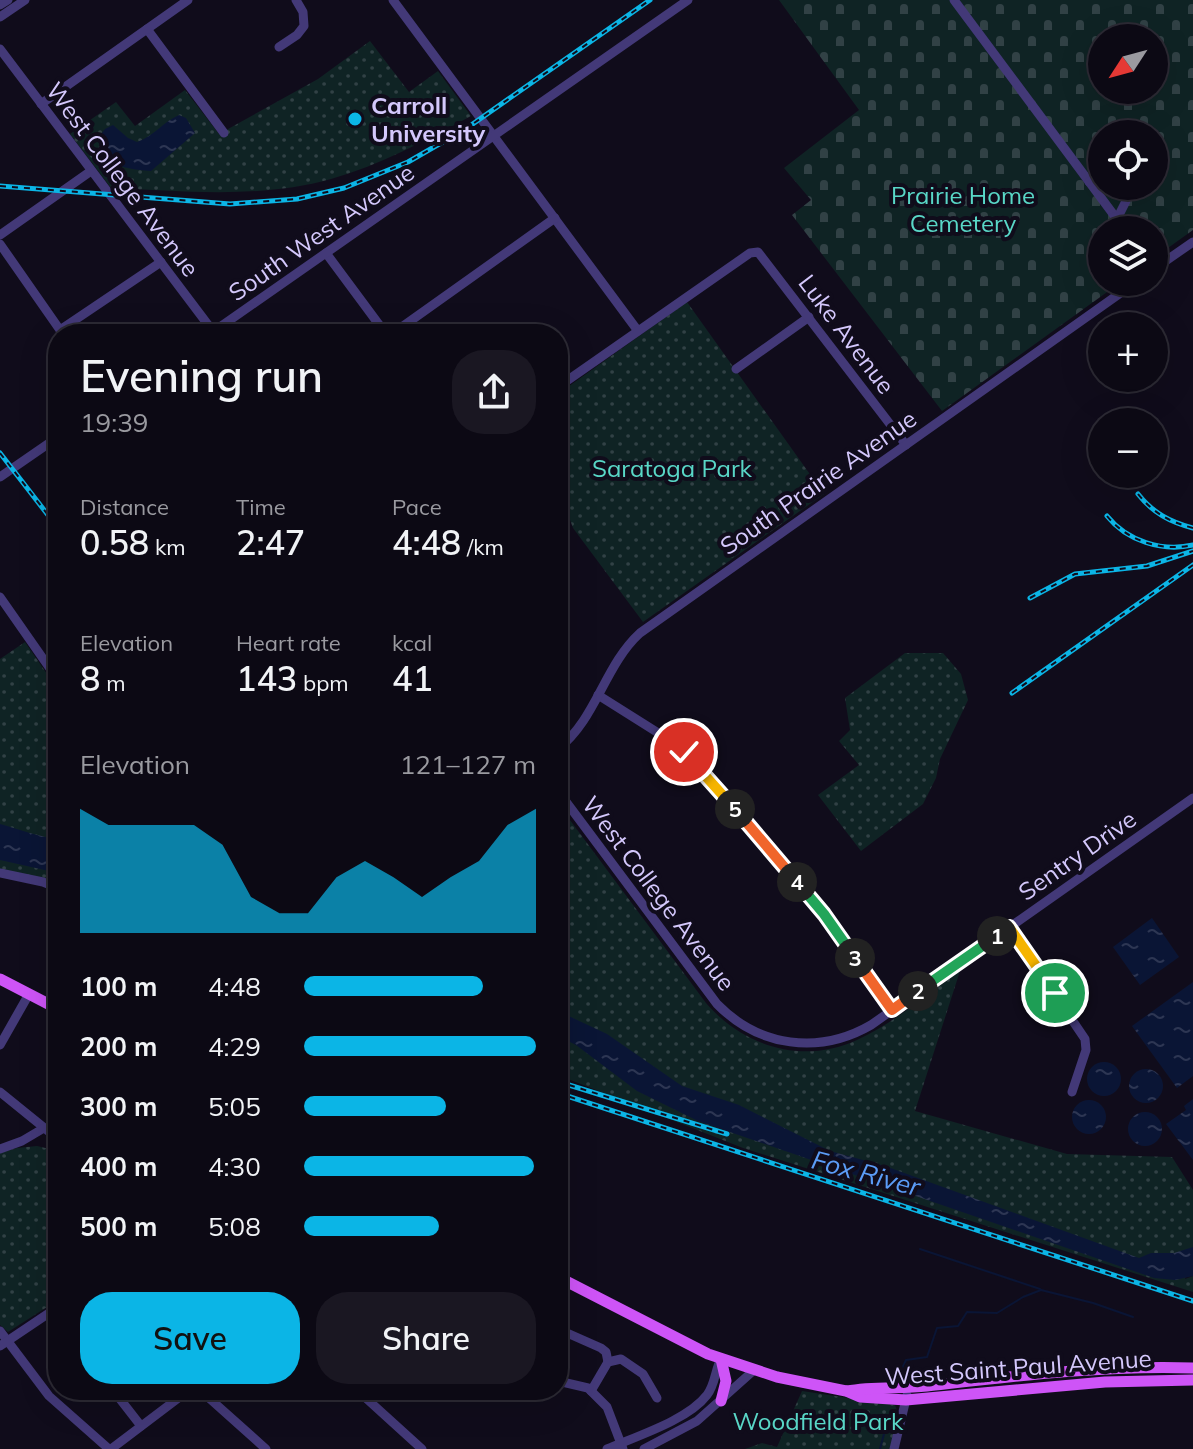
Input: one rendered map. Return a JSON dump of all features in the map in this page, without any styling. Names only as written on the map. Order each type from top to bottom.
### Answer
[{"type":"main road","points":[[0,979],[48,1004]]},
{"type":"main road","name":"West Saint Paul Avenue","points":[[568,1282],[669,1336],[721,1359],[753,1371],[846,1391],[860,1397],[1193,1380]]},
{"type":"main road","points":[[721,1359],[726,1381],[721,1401]]},
{"type":"main road","name":"West Saint Paul Avenue","points":[[907,1394],[1101,1368],[1193,1368]]},
{"type":"street","points":[[0,5],[8,0]]},
{"type":"street","points":[[0,17],[25,0]]},
{"type":"street","points":[[41,104],[188,0]]},
{"type":"street","points":[[279,47],[304,26],[303,12],[296,0]]},
{"type":"street","points":[[393,0],[638,331],[568,380]]},
{"type":"street","name":"South West Avenue","points":[[226,324],[688,0]]},
{"type":"street","points":[[954,0],[1088,181]]},
{"type":"street","points":[[147,29],[224,133]]},
{"type":"street","name":"West College Avenue","points":[[0,49],[206,324]]},
{"type":"street","points":[[0,235],[91,171]]},
{"type":"street","points":[[1103,200],[1115,216]]},
{"type":"street","points":[[403,324],[555,218]]},
{"type":"street","points":[[1168,259],[1193,242]]},
{"type":"street","points":[[0,244],[56,324]]},
{"type":"street","name":"Luke Avenue","points":[[638,331],[754,251],[762,254],[906,445]]},
{"type":"street","points":[[326,253],[381,324]]},
{"type":"street","points":[[69,324],[161,262]]},
{"type":"street","name":"South Prairie Avenue","points":[[568,740],[577,731],[619,656],[640,633],[1116,296]]},
{"type":"street","points":[[736,369],[809,317]]},
{"type":"street","points":[[0,477],[48,444]]},
{"type":"street","points":[[1,600],[48,666]]},
{"type":"street","points":[[598,695],[671,741],[691,758],[824,914],[892,1010]]},
{"type":"street","name":"Sentry Drive","points":[[772,1039],[805,1044],[839,1039],[864,1029],[1193,798]]},
{"type":"street","name":"West College Avenue","points":[[568,804],[717,1004],[740,1024],[772,1039]]},
{"type":"street","points":[[0,873],[48,884]]},
{"type":"street","points":[[1009,927],[1085,1039],[1086,1050],[1072,1092]]},
{"type":"street","points":[[0,1045],[29,994]]},
{"type":"street","points":[[0,1092],[48,1131]]},
{"type":"street","points":[[0,1149],[44,1128]]},
{"type":"street","points":[[4,1343],[48,1316]]},
{"type":"street","points":[[0,1331],[4,1343],[48,1395]]},
{"type":"street","points":[[568,1333],[606,1352],[608,1362],[591,1391]]},
{"type":"street","points":[[608,1362],[621,1359],[630,1364],[643,1374],[657,1398]]},
{"type":"street","points":[[607,1449],[622,1446],[697,1404],[709,1392],[721,1359]]},
{"type":"street","points":[[644,1449],[674,1435],[705,1414],[753,1371]]},
{"type":"street","points":[[568,1384],[591,1391],[607,1407],[622,1446]]},
{"type":"street","points":[[894,1449],[907,1394]]},
{"type":"street","points":[[54,1400],[110,1449],[176,1400]]},
{"type":"street","points":[[121,1400],[141,1426]]},
{"type":"street","points":[[211,1400],[266,1449]]},
{"type":"street","points":[[368,1400],[422,1449]]},
{"type":"street","points":[[697,1404],[705,1414]]},
{"type":"green space","name":"Prairie Home Cemetery","points":[[779,0],[1193,0],[1193,230],[1168,248],[1168,216],[1088,216],[1088,296],[1102,296],[942,411],[792,215],[811,200],[784,168],[859,110]]},
{"type":"green space","name":"Carroll University","points":[[370,41],[409,92],[438,71],[471,116],[367,167],[304,185],[249,191],[111,188],[70,134],[116,102],[135,126],[185,90],[219,134],[318,79]]},
{"type":"green space","name":"Saratoga Park","points":[[687,302],[824,494],[643,622],[573,528],[568,514],[568,387]]},
{"type":"green space","points":[[25,642],[48,675],[48,883],[0,871],[0,659]]},
{"type":"green space","points":[[905,653],[943,653],[961,674],[968,700],[923,804],[861,851],[818,795],[859,765],[839,741],[850,730],[845,698]]},
{"type":"green space","points":[[568,817],[706,1003],[738,1031],[756,1041],[796,1051],[837,1047],[884,1025],[960,971],[915,1111],[1067,1154],[1172,1157],[1193,1190],[1193,1254],[1185,1279],[1193,1276],[1193,1292],[743,1148],[568,1079]]},
{"type":"green space","points":[[17,1148],[48,1149],[48,1306],[8,1332],[0,1325],[0,1153]]},
{"type":"green space","name":"Woodfield Park","points":[[802,1391],[895,1405],[898,1413],[890,1449],[745,1449],[762,1443],[777,1447]]},
{"type":"water","points":[[179,115],[186,118],[195,133],[151,171],[119,165],[97,140],[105,129],[113,125],[137,142]]},
{"type":"water","points":[[0,824],[48,837],[48,871],[0,860]]},
{"type":"water","points":[[1152,918],[1179,957],[1140,985],[1113,947]]},
{"type":"water","points":[[1193,982],[1193,1076],[1177,1088],[1132,1026]]},
{"type":"water","name":"Fox River","points":[[568,1016],[607,1034],[682,1086],[739,1105],[830,1151],[885,1166],[1139,1258],[1151,1253],[1174,1253],[1193,1247],[1193,1276],[1175,1280],[1154,1278],[698,1121],[637,1091],[568,1041]]},
{"type":"water","points":[[1104,1062],[1116,1067],[1121,1079],[1116,1091],[1104,1096],[1092,1091],[1087,1079],[1092,1067]]},
{"type":"water","points":[[1146,1069],[1158,1074],[1163,1086],[1158,1098],[1146,1103],[1134,1098],[1129,1086],[1134,1074]]},
{"type":"water","points":[[1193,1099],[1193,1160],[1166,1124],[1186,1110],[1184,1106]]},
{"type":"water","points":[[1089,1100],[1101,1105],[1106,1117],[1101,1129],[1089,1134],[1077,1129],[1072,1117],[1077,1105]]},
{"type":"water","points":[[1145,1112],[1157,1117],[1162,1129],[1157,1141],[1145,1146],[1133,1141],[1128,1129],[1133,1117]]},
{"type":"waterway","points":[[920,1249],[1040,1289]]},
{"type":"waterway","points":[[900,1373],[906,1360],[927,1357],[937,1328],[958,1326],[967,1312],[997,1313],[1041,1290],[1133,1317]]},
{"type":"waterway","points":[[880,1449],[888,1419]]},
{"type":"railway","points":[[0,186],[230,204],[297,199],[344,188],[408,162],[467,128],[650,0]]},
{"type":"railway","points":[[0,453],[48,515]]},
{"type":"railway","points":[[1138,494],[1162,516],[1193,528]]},
{"type":"railway","points":[[1107,516],[1125,532],[1146,542],[1169,547],[1193,545]]},
{"type":"railway","points":[[1030,598],[1075,574],[1147,566],[1193,551]]},
{"type":"railway","points":[[1012,693],[1193,565]]},
{"type":"railway","points":[[569,1085],[727,1134]]},
{"type":"railway","points":[[568,1096],[1193,1301]]},
{"type":"place","name":"Carroll University","points":[[355,119]]},
{"type":"route","points":[[684,752],[824,914],[892,1010],[1009,927],[1055,993]]}]
